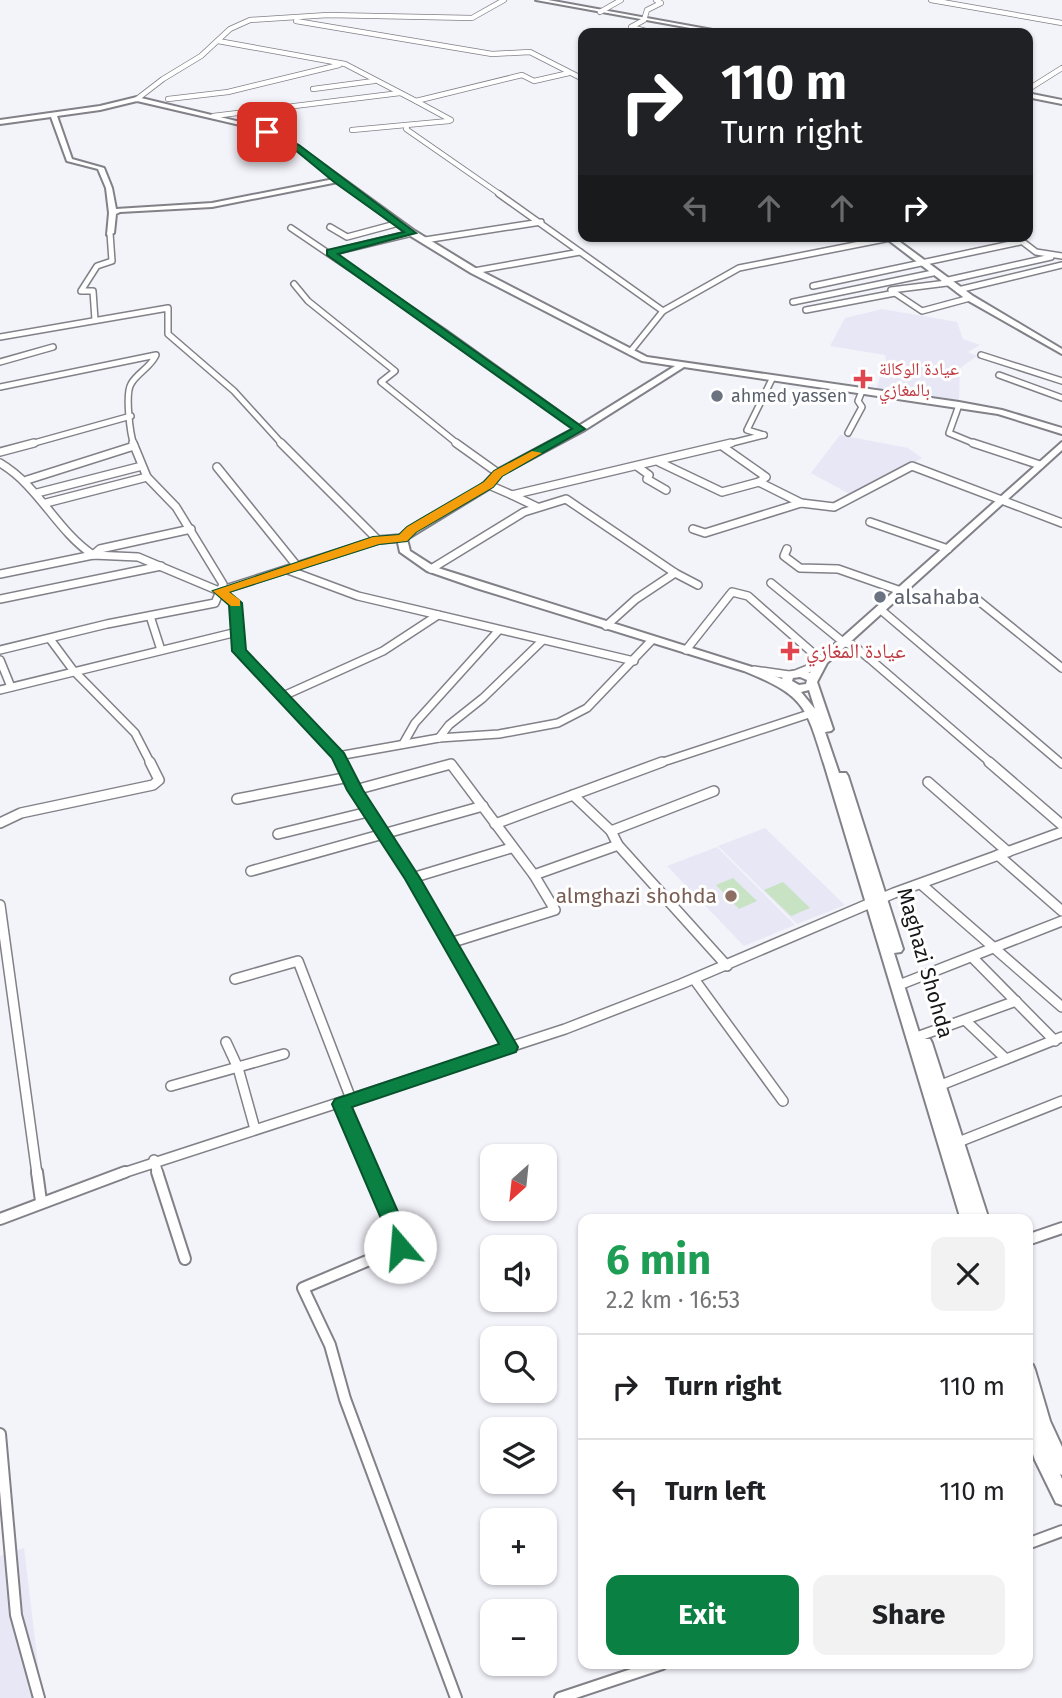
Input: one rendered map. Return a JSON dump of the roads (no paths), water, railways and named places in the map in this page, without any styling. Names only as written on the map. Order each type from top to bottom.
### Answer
[{"type":"street","points":[[137,99],[195,60],[230,29],[250,20],[328,15],[472,18],[505,0]]},
{"type":"street","points":[[538,0],[694,28]]},
{"type":"street","points":[[600,12],[621,0]]},
{"type":"street","points":[[635,28],[631,27],[644,20],[647,10],[661,3],[656,0]]},
{"type":"street","points":[[931,0],[1062,23]]},
{"type":"street","points":[[279,19],[463,47],[492,54],[530,52],[578,77]]},
{"type":"street","points":[[218,41],[345,64],[451,120],[352,130]]},
{"type":"street","points":[[168,99],[228,92],[345,64]]},
{"type":"street","points":[[1033,89],[1062,68]]},
{"type":"street","points":[[416,101],[522,75],[534,81],[569,73]]},
{"type":"street","points":[[313,89],[377,80]]},
{"type":"street","points":[[213,116],[400,93]]},
{"type":"street","points":[[1033,95],[1062,102]]},
{"type":"street","points":[[0,122],[137,99],[255,127],[282,139],[412,233],[474,271],[645,359],[959,405],[999,412],[1062,430]]},
{"type":"street","points":[[54,115],[69,160],[101,168],[109,188],[113,213],[110,233],[113,261],[97,265],[81,291],[93,291],[95,320]]},
{"type":"street","points":[[407,126],[406,130],[541,222],[663,311]]},
{"type":"street","points":[[113,213],[212,205],[337,180]]},
{"type":"street","points":[[425,240],[541,222]]},
{"type":"street","points":[[330,227],[347,237],[399,223]]},
{"type":"street","points":[[290,228],[330,253],[580,429]]},
{"type":"street","points":[[330,253],[412,233]]},
{"type":"street","points":[[630,352],[663,311],[739,268],[861,242]]},
{"type":"street","points":[[894,242],[945,282],[1062,352]]},
{"type":"street","points":[[813,286],[1020,242],[1035,253],[1051,257]]},
{"type":"street","points":[[474,271],[580,252]]},
{"type":"street","points":[[970,298],[922,311],[891,290],[945,282],[1062,256]]},
{"type":"street","points":[[958,290],[1062,265]]},
{"type":"street","points":[[793,302],[933,273]]},
{"type":"street","points":[[295,284],[295,288],[308,301],[396,371],[381,382],[444,434],[498,473]]},
{"type":"street","points":[[806,310],[895,293]]},
{"type":"street","points":[[0,337],[168,308],[168,334],[234,391],[310,474],[377,540]]},
{"type":"street","points":[[0,362],[53,347]]},
{"type":"street","points":[[0,387],[156,355],[131,383],[128,393],[131,416],[129,432],[147,477],[176,507],[223,584],[215,603],[0,650]]},
{"type":"street","points":[[981,355],[1062,381]]},
{"type":"street","points":[[219,591],[377,540],[402,538],[489,485],[498,473],[580,429],[681,366]]},
{"type":"street","points":[[999,375],[1062,398]]},
{"type":"street","points":[[512,495],[764,435],[747,430],[772,379]]},
{"type":"street","points":[[848,433],[862,407],[858,401],[862,391]]},
{"type":"street","points":[[959,405],[949,433],[954,434],[954,437],[1040,465]]},
{"type":"street","points":[[0,452],[131,416]]},
{"type":"street","points":[[792,678],[820,663],[1062,445]]},
{"type":"street","points":[[27,480],[134,446]]},
{"type":"street","points":[[659,462],[722,492],[759,482],[766,477],[722,446]]},
{"type":"street","points":[[0,464],[27,480],[75,545],[93,555]]},
{"type":"street","points":[[37,493],[142,466]]},
{"type":"street","points":[[217,467],[297,566]]},
{"type":"street","points":[[638,467],[649,475],[647,479],[666,491]]},
{"type":"street","points":[[759,482],[801,503],[834,507],[912,467],[1062,523]]},
{"type":"street","points":[[46,503],[147,477]]},
{"type":"street","points":[[489,485],[537,507]]},
{"type":"street","points":[[431,569],[524,512],[566,499],[676,573],[698,584]]},
{"type":"street","points":[[693,529],[705,533],[801,503]]},
{"type":"street","points":[[870,522],[948,549]]},
{"type":"street","points":[[93,555],[100,549],[191,529]]},
{"type":"street","points":[[402,538],[405,552],[416,562],[431,569],[651,641],[748,669],[813,682],[820,663]]},
{"type":"street","points":[[787,549],[784,556],[796,567],[808,572],[835,568],[901,591]]},
{"type":"street","points":[[0,575],[93,555],[138,557],[219,591],[236,603],[239,651],[338,756],[355,790],[412,878],[509,1047]]},
{"type":"street","points":[[0,600],[161,566]]},
{"type":"street","points":[[288,570],[358,596],[634,661]]},
{"type":"street","points":[[606,626],[636,599],[676,573]]},
{"type":"street","points":[[771,583],[843,642],[854,646],[870,659],[1062,825]]},
{"type":"street","points":[[686,650],[732,592],[748,596],[820,663]]},
{"type":"street","points":[[974,597],[1062,668]]},
{"type":"street","points":[[881,610],[1062,764]]},
{"type":"street","points":[[281,697],[341,672],[412,636],[438,615]]},
{"type":"street","points":[[149,616],[161,650]]},
{"type":"street","points":[[402,744],[415,723],[499,630]]},
{"type":"street","points":[[0,690],[237,632]]},
{"type":"street","points":[[0,823],[21,813],[153,785],[159,780],[135,733],[74,670],[50,639]]},
{"type":"street","points":[[439,738],[449,725],[483,698],[543,640]]},
{"type":"street","points":[[338,756],[439,738],[499,734],[558,723],[587,708],[651,641]]},
{"type":"street","points":[[0,660],[11,687]]},
{"type":"street","points":[[495,824],[684,754],[817,717],[792,678]]},
{"type":"street","name":"Maghazi Shohda","points":[[813,682],[817,717],[878,900],[951,1145],[968,1214]]},
{"type":"street","points":[[355,790],[451,764],[534,875],[555,910],[450,943]]},
{"type":"street","points":[[237,799],[349,777]]},
{"type":"street","points":[[929,782],[1062,911]]},
{"type":"street","points":[[611,831],[714,791]]},
{"type":"street","points":[[573,794],[611,831],[618,845],[727,966]]},
{"type":"street","points":[[251,871],[483,806]]},
{"type":"street","points":[[278,834],[368,812]]},
{"type":"street","points":[[0,1219],[41,1201],[155,1160],[565,1029],[727,966],[878,900],[1062,832]]},
{"type":"street","points":[[534,875],[618,845]]},
{"type":"street","points":[[412,878],[512,848]]},
{"type":"street","points":[[922,884],[994,950],[1003,952],[1062,1007]]},
{"type":"street","points":[[0,905],[41,1201]]},
{"type":"street","points":[[903,984],[1062,921]]},
{"type":"street","points":[[934,1088],[1058,1039],[973,958]]},
{"type":"street","points":[[235,979],[298,961],[346,1101],[399,1237],[400,1247],[303,1288],[330,1345],[350,1412],[456,1698]]},
{"type":"street","points":[[694,979],[783,1101]]},
{"type":"street","points":[[918,1036],[1016,1001]]},
{"type":"street","points":[[966,1021],[1006,1059]]},
{"type":"street","points":[[226,1042],[238,1068],[256,1129]]},
{"type":"street","points":[[171,1086],[284,1054]]},
{"type":"street","points":[[951,1145],[1062,1101]]},
{"type":"street","name":"Maghazi Shohda","points":[[951,1145],[979,1214]]},
{"type":"street","points":[[155,1160],[167,1209],[185,1259]]},
{"type":"street","points":[[1033,1238],[1062,1228]]},
{"type":"street","points":[[1033,1390],[1042,1421],[1062,1467]]},
{"type":"street","points":[[1033,1430],[1062,1497]]},
{"type":"street","points":[[0,1434],[16,1615],[39,1698]]},
{"type":"street","points":[[1033,1542],[1062,1531]]},
{"type":"street","points":[[560,1698],[647,1669]]},
{"type":"place","name":"عيادة الوكالة بالمغازي","points":[[863,379]]},
{"type":"place","name":"ahmed yassen","points":[[717,396]]},
{"type":"place","name":"alsahaba","points":[[880,597]]},
{"type":"place","name":"عيادة المغازي","points":[[790,651]]},
{"type":"place","name":"almghazi shohda","points":[[731,896]]}]
